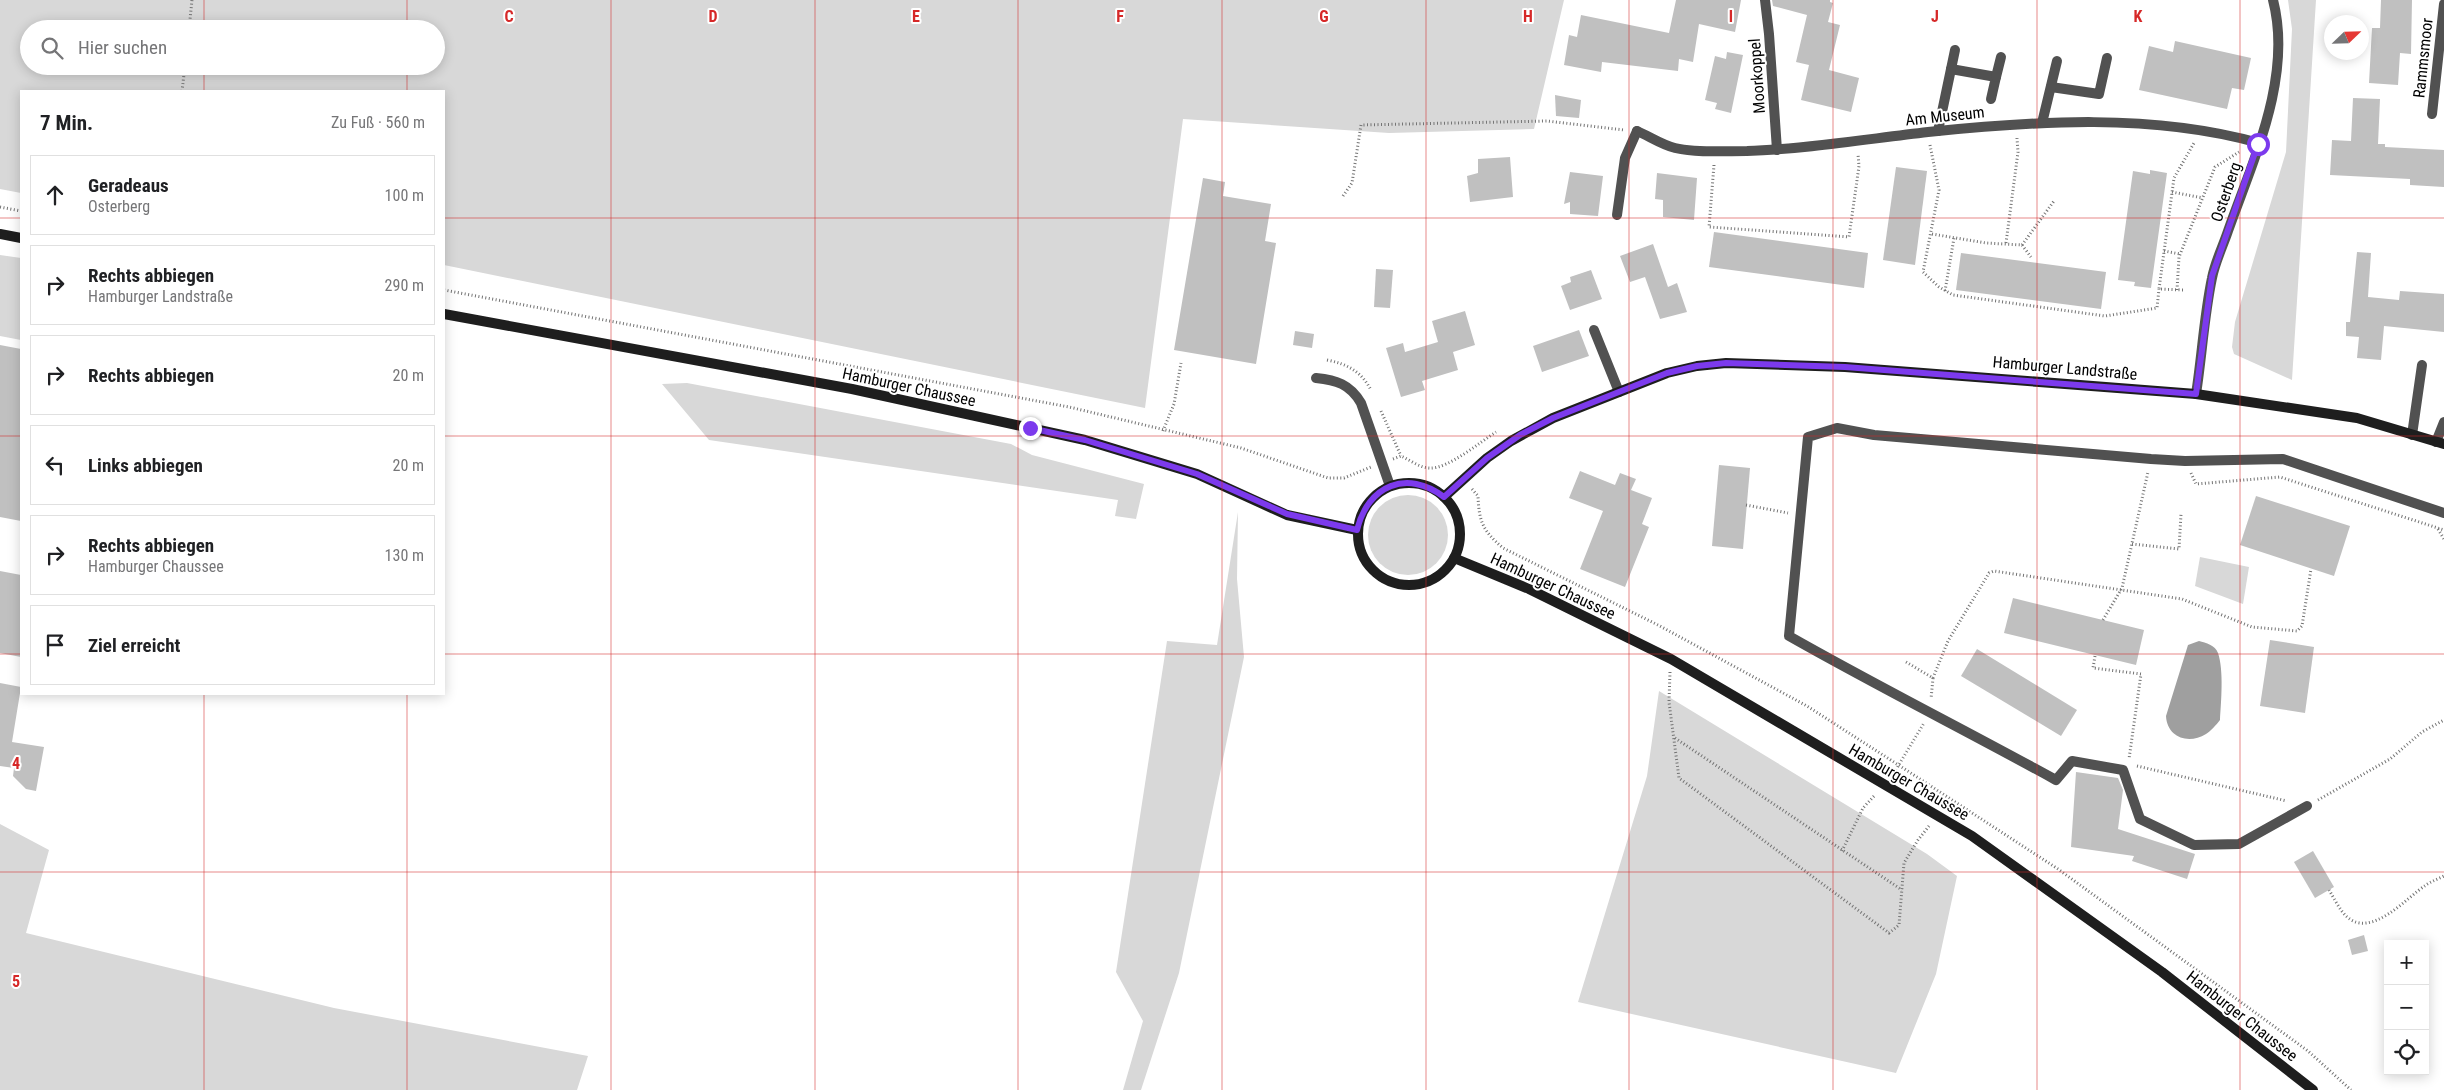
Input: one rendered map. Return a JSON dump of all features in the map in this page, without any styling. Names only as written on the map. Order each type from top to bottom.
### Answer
[{"type":"main road","points":[[0,234],[20,238]]},
{"type":"main road","name":"Hamburger Chaussee","points":[[445,314],[852,389],[1085,440],[1197,474],[1287,514],[1357,530]]},
{"type":"main road","name":"Hamburger Landstraße","points":[[1444,497],[1487,458],[1520,435],[1553,418],[1667,373],[1697,366],[1735,363],[1855,368],[2196,394],[2357,418],[2440,443]]},
{"type":"main road","points":[[1404,483],[1419,484],[1433,488],[1444,497],[1454,510],[1459,526],[1459,542],[1454,558],[1444,572],[1429,582],[1412,586],[1394,584],[1378,576],[1366,564],[1359,547],[1357,530],[1360,516],[1368,503],[1378,493],[1390,486],[1404,483]]},
{"type":"main road","name":"Hamburger Chaussee","points":[[1454,558],[1529,589],[1670,659],[1972,836],[2162,972],[2313,1090]]},
{"type":"street","name":"Moorkoppel","points":[[1765,0],[1777,150]]},
{"type":"street","name":"Osterberg","points":[[2196,394],[2212,276],[2258,144],[2273,91],[2278,61],[2278,29],[2273,0]]},
{"type":"street","name":"Rammsmoor","points":[[2432,114],[2444,4]]},
{"type":"street","points":[[1933,132],[1955,50]]},
{"type":"street","points":[[1991,99],[2001,57]]},
{"type":"street","points":[[2051,88],[2099,94],[2107,58]]},
{"type":"street","points":[[2042,123],[2057,61]]},
{"type":"street","points":[[1951,69],[1996,77]]},
{"type":"street","name":"Am Museum","points":[[1637,131],[1674,148],[1716,152],[1777,150],[1933,132],[2015,125],[2109,122],[2237,137],[2258,144]]},
{"type":"street","points":[[1616,215],[1625,158],[1637,131]]},
{"type":"street","points":[[1594,330],[1619,392]]},
{"type":"street","points":[[2412,435],[2422,364]]},
{"type":"street","points":[[1316,378],[1339,382],[1354,390],[1390,486]]},
{"type":"street","points":[[2440,443],[2444,422]]},
{"type":"street","points":[[2306,806],[2239,844],[2194,845],[2140,819],[2123,770],[2072,761],[2056,780],[1947,720],[1886,691],[1789,636],[1808,437],[1837,428],[1892,437],[2151,459],[2185,461],[2283,459],[2444,513]]},
{"type":"path","points":[[190,20],[192,0]]},
{"type":"path","points":[[182,90],[184,75]]},
{"type":"path","points":[[1343,196],[1352,184],[1361,125],[1546,121],[1637,131]]},
{"type":"path","points":[[2006,242],[2018,152],[2015,125]]},
{"type":"path","points":[[1933,132],[1939,190],[1932,234],[1923,272],[1945,291],[1953,295],[2105,316],[2156,308],[2174,178],[2200,132]]},
{"type":"path","points":[[1716,152],[1709,227],[1849,237],[1859,166],[1856,141]]},
{"type":"path","points":[[2177,290],[2180,254],[2215,167],[2244,148],[2235,146]]},
{"type":"path","points":[[2172,192],[2203,198]]},
{"type":"path","points":[[2022,245],[2054,201]]},
{"type":"path","points":[[0,207],[20,211]]},
{"type":"path","points":[[1932,234],[1986,243],[2006,242],[2022,245],[2031,257]]},
{"type":"path","points":[[1945,291],[1954,238]]},
{"type":"path","points":[[2164,251],[2180,254]]},
{"type":"path","points":[[2159,289],[2183,290]]},
{"type":"path","points":[[445,290],[1069,407],[1163,431],[1241,448],[1328,478],[1344,478],[1401,456],[1432,469],[1446,465],[1503,428]]},
{"type":"path","points":[[1163,431],[1174,404],[1181,363]]},
{"type":"path","points":[[2103,620],[2122,588],[2151,459]]},
{"type":"path","points":[[2185,461],[2196,484],[2280,477],[2444,530]]},
{"type":"path","points":[[1746,505],[1800,515]]},
{"type":"path","points":[[2132,544],[2179,549],[2181,514]]},
{"type":"path","points":[[1933,678],[1948,641],[1990,573],[2003,572],[2122,588],[2182,599],[2252,627],[2297,631],[2302,626],[2311,569]]},
{"type":"path","points":[[2095,656],[2093,668],[2141,674],[2128,764],[2306,806],[2390,760],[2422,732],[2444,720]]},
{"type":"path","points":[[1670,659],[1668,702],[1679,778],[1889,933],[1899,925],[1904,864],[1918,840],[1938,816]]},
{"type":"path","points":[[1674,738],[1902,890]]},
{"type":"path","points":[[1842,851],[1863,808],[1885,784]]},
{"type":"path","points":[[2329,890],[2345,915],[2352,920],[2364,923],[2392,912],[2426,885],[2444,876]]},
{"type":"shaded area","points":[[0,0],[1564,0],[1534,129],[1389,133],[1183,119],[1145,408],[445,265],[445,90],[20,90],[20,193],[0,189]]},
{"type":"shaded area","points":[[2288,0],[2316,0],[2292,380],[2234,354],[2232,347],[2235,322],[2286,152],[2292,29]]},
{"type":"shaded area","points":[[0,255],[20,258],[20,340],[0,336]]},
{"type":"shaded area","points":[[687,383],[1011,444],[1032,455],[1144,484],[1136,519],[1115,516],[1118,500],[709,440],[662,384]]},
{"type":"shaded area","points":[[1408,495],[1423,498],[1436,507],[1445,520],[1448,535],[1445,550],[1436,563],[1423,572],[1408,575],[1393,572],[1380,563],[1371,550],[1368,535],[1371,520],[1380,507],[1393,498]]},
{"type":"shaded area","points":[[1238,512],[1237,579],[1244,657],[1179,973],[1141,1090],[1123,1090],[1143,1021],[1116,972],[1167,641],[1217,645]]},
{"type":"shaded area","points":[[2200,557],[2249,567],[2243,604],[2195,586]]},
{"type":"shaded area","points":[[2199,641],[2213,646],[2217,650],[2220,660],[2222,677],[2220,720],[2206,734],[2186,739],[2174,734],[2167,723],[2166,716],[2188,645]]},
{"type":"shaded area","points":[[1659,691],[1927,854],[1957,876],[1936,974],[1896,1073],[1578,1002],[1647,776]]},
{"type":"shaded area","points":[[0,824],[49,850],[26,933],[334,1008],[588,1056],[577,1090],[0,1090]]},
{"type":"building","points":[[1676,0],[1741,0],[1735,32],[1699,24],[1693,62],[1679,59],[1678,71],[1602,62],[1601,72],[1564,65],[1569,35],[1577,37],[1581,15],[1669,33]]},
{"type":"building","points":[[1772,0],[1830,0],[1833,3],[1828,22],[1840,25],[1829,70],[1859,78],[1851,112],[1801,100],[1809,65],[1796,62],[1807,15],[1773,6]]},
{"type":"building","points":[[2381,0],[2412,0],[2411,54],[2400,53],[2398,85],[2369,83],[2372,28],[2380,28]]},
{"type":"building","points":[[2175,41],[2251,58],[2244,90],[2232,88],[2227,109],[2139,90],[2149,46],[2173,52]]},
{"type":"building","points":[[1727,52],[1743,55],[1731,113],[1715,109],[1717,103],[1705,100],[1715,56],[1726,59]]},
{"type":"building","points":[[1555,95],[1581,100],[1579,118],[1556,116]]},
{"type":"building","points":[[2353,98],[2380,99],[2378,144],[2385,144],[2385,147],[2444,150],[2444,187],[2410,185],[2410,179],[2330,175],[2332,140],[2351,141]]},
{"type":"building","points":[[1510,157],[1513,197],[1470,202],[1467,176],[1478,173],[1478,159]]},
{"type":"building","points":[[1896,167],[1927,171],[1915,265],[1883,260]]},
{"type":"building","points":[[2150,170],[2167,173],[2151,288],[2134,286],[2135,282],[2118,280],[2133,171],[2150,174]]},
{"type":"building","points":[[1570,172],[1603,176],[1598,216],[1570,214],[1570,202],[1564,204]]},
{"type":"building","points":[[1657,173],[1697,178],[1694,220],[1663,217],[1663,200],[1655,199]]},
{"type":"building","points":[[1203,178],[1225,182],[1223,196],[1271,204],[1265,241],[1276,243],[1256,364],[1174,350]]},
{"type":"building","points":[[1714,232],[1868,253],[1864,288],[1709,267]]},
{"type":"building","points":[[1653,244],[1668,287],[1677,283],[1687,312],[1660,319],[1645,277],[1630,282],[1620,256]]},
{"type":"building","points":[[2357,252],[2371,253],[2368,297],[2399,300],[2400,291],[2444,294],[2444,332],[2384,326],[2381,360],[2357,358],[2359,337],[2346,336],[2346,322],[2350,322]]},
{"type":"building","points":[[1961,253],[2106,272],[2101,309],[1956,290]]},
{"type":"building","points":[[1376,269],[1393,270],[1390,308],[1374,307]]},
{"type":"building","points":[[1591,270],[1602,299],[1570,310],[1561,286],[1571,282],[1570,277]]},
{"type":"building","points":[[1465,311],[1475,345],[1453,352],[1458,370],[1422,381],[1425,390],[1401,397],[1386,348],[1403,343],[1405,352],[1438,342],[1432,321]]},
{"type":"building","points":[[1579,330],[1589,356],[1542,372],[1533,346]]},
{"type":"building","points":[[1295,331],[1314,334],[1312,348],[1293,345]]},
{"type":"building","points":[[0,345],[20,349],[20,521],[0,517]]},
{"type":"building","points":[[1719,465],[1750,468],[1743,549],[1712,546]]},
{"type":"building","points":[[1580,471],[1615,485],[1620,473],[1636,479],[1631,490],[1652,498],[1642,524],[1649,527],[1625,587],[1580,569],[1603,511],[1569,498]]},
{"type":"building","points":[[2256,496],[2350,526],[2334,576],[2240,545]]},
{"type":"building","points":[[0,571],[20,575],[20,657],[0,653]]},
{"type":"building","points":[[2013,598],[2144,630],[2136,665],[2004,633]]},
{"type":"building","points":[[2270,640],[2314,647],[2305,713],[2260,706]]},
{"type":"building","points":[[1977,649],[2077,710],[2061,736],[1961,676]]},
{"type":"building","points":[[0,683],[20,687],[12,742],[44,747],[36,791],[26,789],[13,776],[14,768],[0,766]]},
{"type":"building","points":[[2076,772],[2118,778],[2123,790],[2118,829],[2195,854],[2187,879],[2132,861],[2134,856],[2071,847]]},
{"type":"building","points":[[2313,851],[2334,887],[2315,898],[2294,862]]},
{"type":"building","points":[[2364,935],[2368,951],[2352,955],[2348,940]]},
{"type":"route","points":[[1030,428],[1085,440],[1197,474],[1229,486],[1287,514],[1357,530],[1360,516],[1368,503],[1378,493],[1390,486],[1404,483],[1419,484],[1433,488],[1444,497],[1487,458],[1520,435],[1553,418],[1667,373],[1697,366],[1726,363],[1845,367],[1982,376],[2196,394],[2212,276],[2258,144]]}]
